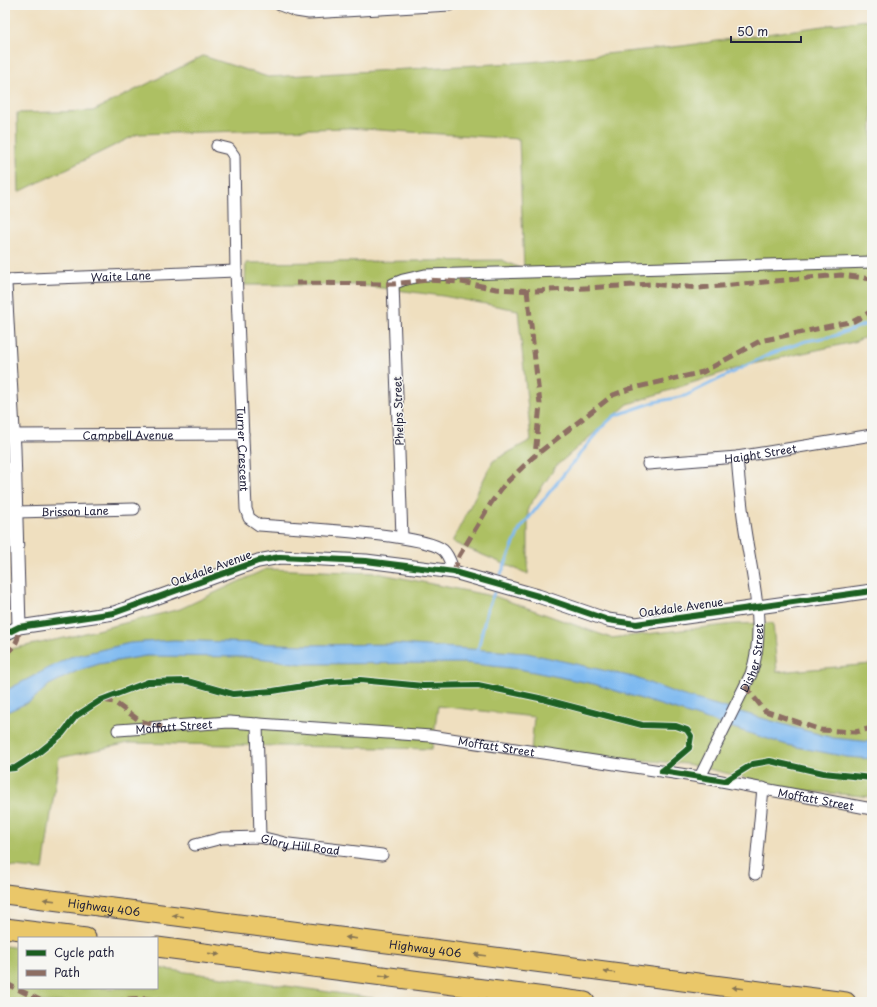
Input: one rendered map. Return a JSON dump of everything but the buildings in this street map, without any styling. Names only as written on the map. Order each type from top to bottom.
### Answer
[{"type":"highway","name":"Highway 406","points":[[5,894],[846,1002]]},
{"type":"highway","points":[[5,928],[78,937]]},
{"type":"highway","points":[[158,947],[585,1002]]},
{"type":"street","points":[[280,5],[296,11],[310,13],[450,5]]},
{"type":"street","name":"Turner Crescent","points":[[217,146],[229,149],[234,156],[236,201],[236,271],[246,509],[249,518],[259,525],[402,537],[430,544],[443,550],[449,558],[454,572]]},
{"type":"street","name":"Phelps Street","points":[[402,537],[393,284],[425,275],[872,262]]},
{"type":"street","name":"Waite Lane","points":[[5,280],[236,271]]},
{"type":"street","points":[[5,284],[8,391],[13,435],[9,449],[16,512],[19,627]]},
{"type":"street","name":"Campbell Avenue","points":[[13,435],[243,434]]},
{"type":"street","name":"Haight Street","points":[[648,464],[737,457],[872,435]]},
{"type":"street","name":"Disher Street","points":[[700,777],[735,703],[745,686],[755,660],[758,639],[757,606],[745,527],[737,457]]},
{"type":"street","name":"Brisson Lane","points":[[16,512],[134,509]]},
{"type":"street","name":"Oakdale Avenue","points":[[5,634],[19,627],[114,613],[258,561],[280,557],[366,561],[454,572],[538,596],[608,620],[636,624],[872,591]]},
{"type":"street","name":"Moffatt Street","points":[[118,730],[229,722],[431,736],[700,777],[872,809]]},
{"type":"street","name":"Glory Hill Road","points":[[257,724],[260,837],[289,844],[382,856]]},
{"type":"street","points":[[755,874],[763,788]]},
{"type":"street","points":[[195,845],[222,838],[260,837]]},
{"type":"green space","points":[[872,19],[872,334],[854,342],[743,366],[628,404],[556,466],[528,508],[528,574],[452,542],[493,461],[531,440],[518,310],[443,296],[358,285],[245,285],[246,263],[502,260],[524,270],[519,139],[348,128],[138,134],[19,192],[17,113],[93,111],[203,56],[268,77],[530,62],[682,46]]},
{"type":"green space","points":[[266,569],[377,573],[497,597],[611,638],[735,624],[773,623],[777,672],[872,664],[872,797],[798,790],[687,764],[531,751],[534,717],[438,706],[432,749],[129,743],[59,758],[43,870],[5,866],[5,652],[11,649],[69,637],[180,609]]},
{"type":"green space","points":[[5,946],[18,948],[18,989],[158,989],[158,968],[401,1002],[5,1002]]},
{"type":"water","points":[[174,640],[304,645],[398,644],[527,653],[633,677],[681,695],[833,738],[872,742],[872,759],[847,757],[787,745],[594,684],[519,669],[465,663],[302,664],[251,657],[146,656],[99,664],[77,671],[49,685],[31,701],[5,713],[5,691],[70,657],[130,643]]},
{"type":"waterway","points":[[501,574],[520,529],[600,429],[614,416],[655,402],[685,396],[770,354],[806,341],[834,336],[872,322]]},
{"type":"waterway","points":[[478,650],[487,610],[494,593]]},
{"type":"marked path","points":[[296,283],[393,284],[428,280],[462,282],[496,289],[535,291],[651,284],[699,288],[841,275],[872,279]]},
{"type":"marked path","points":[[527,290],[540,404],[535,456]]},
{"type":"marked path","points":[[454,572],[459,556],[491,503],[505,484],[532,458],[613,395],[629,389],[703,372],[760,341],[854,321],[872,311]]},
{"type":"marked path","points":[[5,654],[16,642],[19,627]]},
{"type":"marked path","points":[[745,686],[765,711],[821,730],[855,732],[872,728]]},
{"type":"marked path","points":[[103,700],[114,702],[140,721],[162,727]]},
{"type":"marked path","points":[[5,983],[44,1002]]},
{"type":"marked path","points":[[113,1002],[127,999],[169,1002]]},
{"type":"cycle path","points":[[5,634],[19,627],[114,613],[258,561],[280,557],[366,561],[454,572],[538,596],[608,620],[636,624],[872,591]]},
{"type":"cycle path","points":[[5,769],[15,768],[37,754],[62,734],[76,716],[101,700],[148,682],[187,681],[233,694],[273,691],[328,682],[360,680],[423,686],[478,685],[539,698],[642,725],[676,726],[687,730],[691,736],[689,748],[662,771]]},
{"type":"cycle path","points":[[662,771],[725,781],[753,764],[770,761],[823,773],[872,778]]}]
